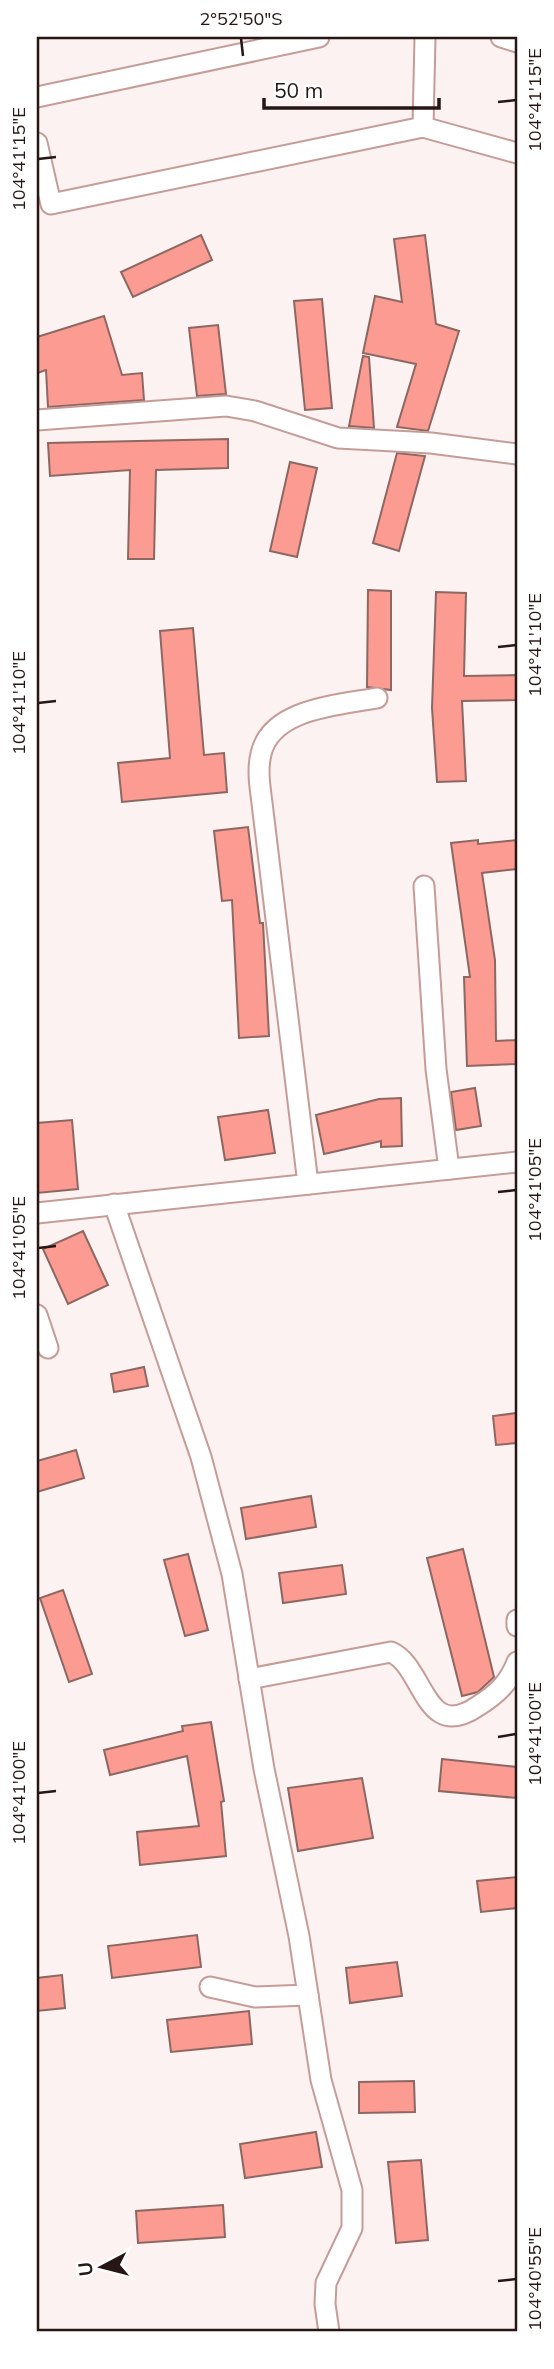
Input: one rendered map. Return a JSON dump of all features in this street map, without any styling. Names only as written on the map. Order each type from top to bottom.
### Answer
[{"type":"street","points":[[37,97],[320,37]]},
{"type":"street","points":[[423,127],[425,37]]},
{"type":"street","points":[[501,37],[517,42]]},
{"type":"street","points":[[37,143],[51,204],[423,127],[517,153]]},
{"type":"street","points":[[37,420],[226,406],[255,411],[338,439],[431,443],[517,454]]},
{"type":"street","points":[[308,1184],[262,803],[259,769],[261,751],[280,725],[304,713],[377,698]]},
{"type":"street","points":[[424,886],[436,1069],[449,1169]]},
{"type":"street","points":[[37,1213],[517,1162]]},
{"type":"street","points":[[114,1205],[201,1457],[232,1574],[321,2080],[352,2190],[352,2228],[326,2283],[329,2332]]},
{"type":"street","points":[[37,1315],[48,1348]]},
{"type":"street","points":[[517,1620],[517,1626]]},
{"type":"street","points":[[249,1679],[391,1652],[406,1662],[431,1705],[439,1712],[455,1714],[472,1710],[506,1685],[517,1662]]},
{"type":"street","points":[[210,1987],[255,1997],[308,1995]]},
{"type":"building","points":[[201,235],[212,260],[133,297],[121,272]]},
{"type":"building","points":[[425,235],[436,324],[459,331],[428,431],[397,427],[416,364],[363,353],[375,296],[402,302],[394,239]]},
{"type":"building","points":[[322,299],[332,408],[305,410],[294,301]]},
{"type":"building","points":[[104,316],[122,375],[142,373],[144,400],[48,407],[46,370],[37,373],[37,337]]},
{"type":"building","points":[[218,325],[226,394],[197,396],[189,328]]},
{"type":"building","points":[[363,356],[369,357],[374,428],[349,426]]},
{"type":"building","points":[[228,439],[228,468],[156,470],[154,559],[128,559],[130,470],[50,476],[48,443]]},
{"type":"building","points":[[397,453],[425,456],[399,551],[373,543]]},
{"type":"building","points":[[290,462],[317,468],[297,557],[270,551]]},
{"type":"building","points":[[368,590],[391,591],[391,690],[367,687]]},
{"type":"building","points":[[436,592],[466,593],[464,676],[517,675],[517,700],[462,701],[466,781],[437,782],[432,708]]},
{"type":"building","points":[[193,628],[204,755],[224,753],[227,792],[122,802],[118,763],[170,758],[160,631]]},
{"type":"building","points":[[248,827],[260,923],[263,923],[269,1036],[239,1038],[232,900],[222,901],[214,831]]},
{"type":"building","points":[[478,840],[478,844],[517,840],[517,869],[482,873],[495,960],[496,1041],[517,1040],[517,1064],[467,1066],[464,977],[470,977],[451,843]]},
{"type":"building","points":[[475,1088],[481,1126],[456,1130],[451,1092]]},
{"type":"building","points":[[401,1098],[402,1146],[381,1147],[381,1141],[324,1154],[316,1115],[379,1099]]},
{"type":"building","points":[[268,1110],[275,1153],[225,1160],[218,1117]]},
{"type":"building","points":[[72,1120],[78,1189],[37,1193],[37,1123]]},
{"type":"building","points":[[83,1231],[108,1285],[68,1304],[43,1249]]},
{"type":"building","points":[[144,1367],[148,1386],[114,1392],[111,1374]]},
{"type":"building","points":[[517,1413],[517,1443],[496,1445],[493,1416]]},
{"type":"building","points":[[76,1450],[84,1478],[37,1492],[37,1461]]},
{"type":"building","points":[[311,1496],[316,1527],[246,1539],[241,1508]]},
{"type":"building","points":[[463,1549],[494,1677],[478,1692],[462,1696],[427,1558]]},
{"type":"building","points":[[188,1554],[208,1630],[185,1636],[164,1560]]},
{"type":"building","points":[[342,1565],[346,1594],[283,1603],[279,1573]]},
{"type":"building","points":[[63,1590],[92,1674],[69,1682],[40,1598]]},
{"type":"building","points":[[211,1722],[224,1801],[221,1802],[226,1856],[140,1865],[137,1832],[199,1826],[187,1756],[110,1775],[104,1750],[183,1731],[182,1726]]},
{"type":"building","points":[[442,1759],[517,1767],[517,1798],[439,1791]]},
{"type":"building","points":[[362,1778],[373,1838],[298,1851],[288,1788]]},
{"type":"building","points":[[517,1877],[517,1908],[481,1912],[477,1881]]},
{"type":"building","points":[[197,1935],[201,1967],[112,1978],[108,1946]]},
{"type":"building","points":[[397,1962],[402,1996],[350,2003],[346,1968]]},
{"type":"building","points":[[62,1975],[65,2008],[37,2011],[37,1978]]},
{"type":"building","points":[[249,2011],[252,2044],[171,2052],[167,2020]]},
{"type":"building","points":[[414,2081],[415,2112],[359,2113],[359,2082]]},
{"type":"building","points":[[316,2132],[322,2167],[245,2178],[240,2144]]},
{"type":"building","points":[[421,2160],[428,2240],[396,2243],[388,2162]]},
{"type":"building","points":[[223,2205],[225,2237],[138,2243],[136,2211]]}]
